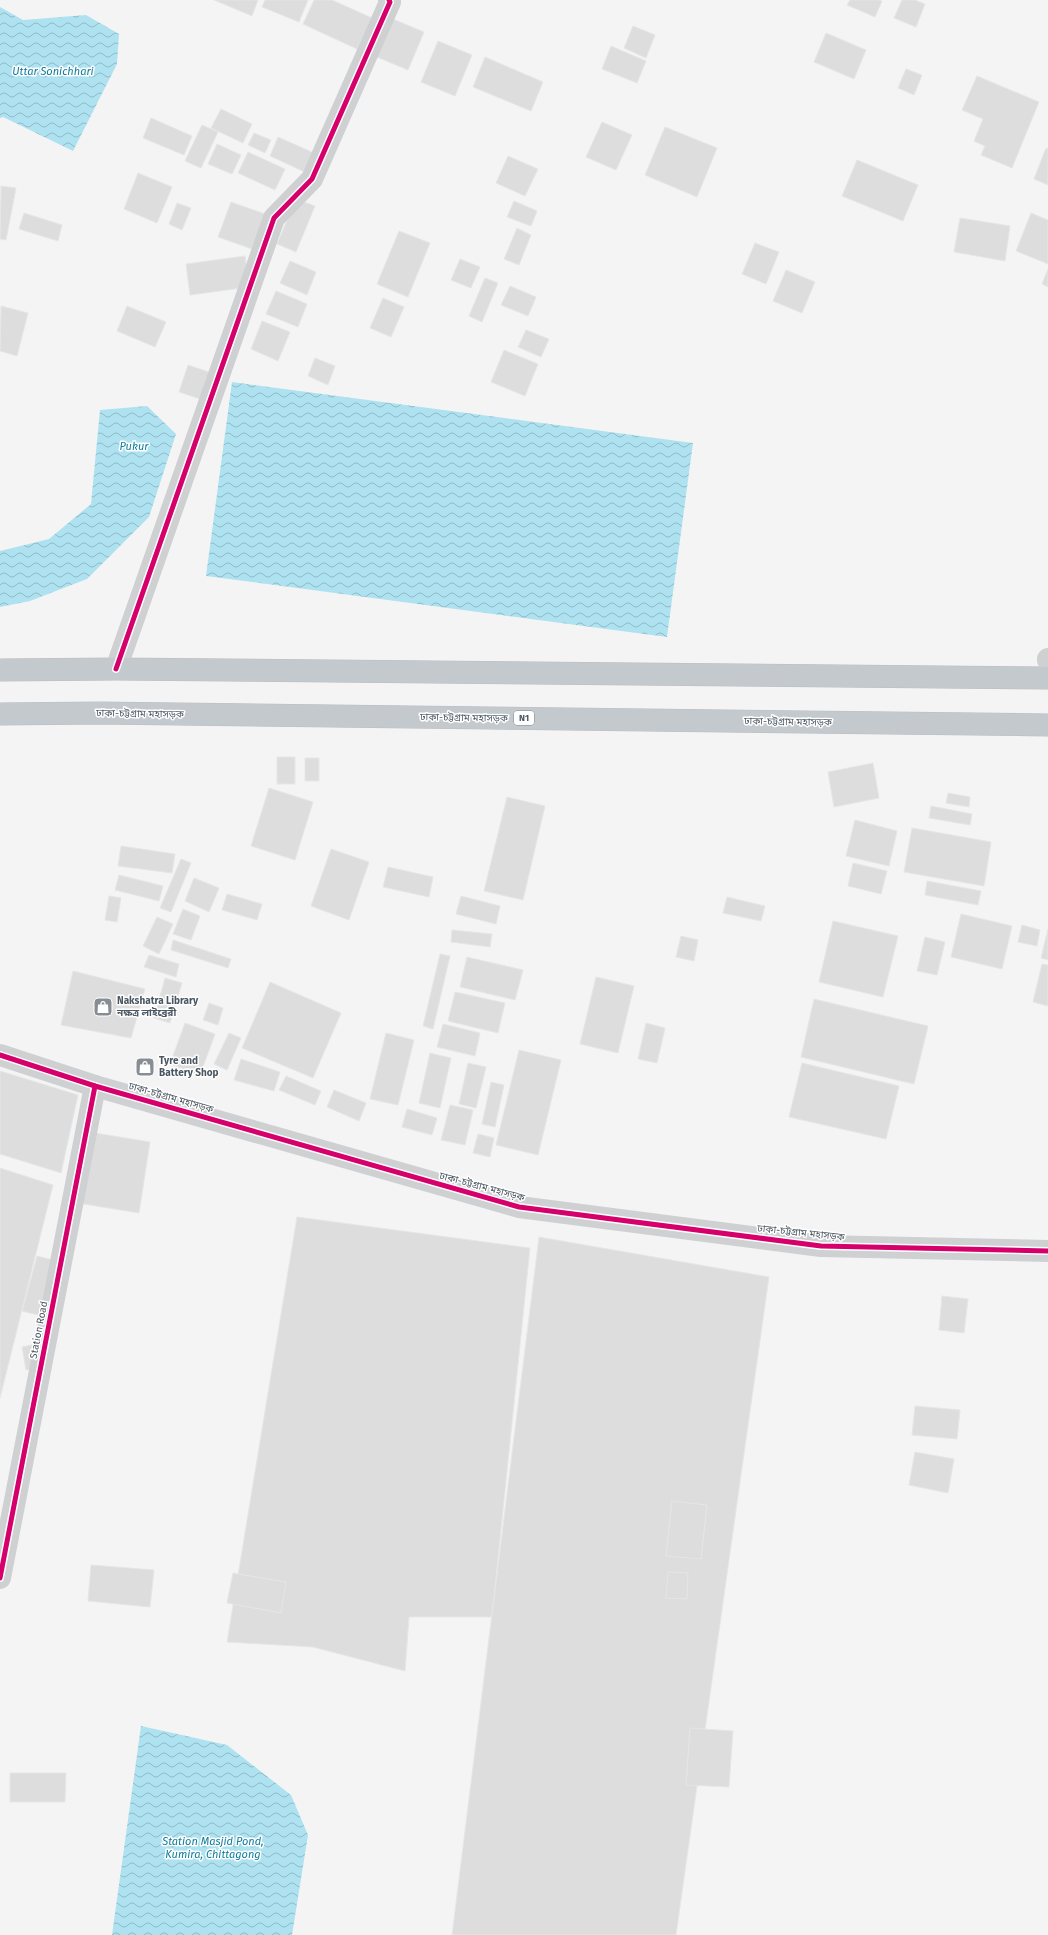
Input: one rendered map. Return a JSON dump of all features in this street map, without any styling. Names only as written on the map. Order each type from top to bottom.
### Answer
[{"type":"highway","points":[[0,670],[116,669],[1048,678]]},
{"type":"highway","name":"ঢাকা-চট্টগ্রাম মহাসড়ক","points":[[0,714],[99,713],[1048,725]]},
{"type":"street","points":[[116,669],[274,218],[312,179],[390,2],[389,0]]},
{"type":"street","name":"ঢাকা-চট্টগ্রাম মহাসড়ক","points":[[0,1055],[95,1086],[519,1207],[821,1246],[1048,1251]]},
{"type":"street","name":"Station Road","points":[[0,1578],[95,1086]]},
{"type":"water","name":"Uttar Sonichhari","points":[[0,7],[23,20],[86,15],[119,34],[117,64],[73,151],[3,117],[0,118]]},
{"type":"water","points":[[232,382],[693,443],[667,637],[206,576]]},
{"type":"water","name":"Pukur","points":[[147,406],[176,434],[149,517],[87,579],[30,601],[0,607],[0,551],[49,539],[91,504],[100,410]]},
{"type":"water","name":"Station Masjid Pond, Kumira, Chittagong","points":[[141,1726],[227,1745],[291,1795],[308,1835],[292,1935],[112,1935]]},
{"type":"building","points":[[214,0],[258,0],[252,16]]},
{"type":"building","points":[[265,0],[308,0],[299,22],[262,7]]},
{"type":"building","points":[[314,0],[332,0],[372,18],[357,49],[303,24]]},
{"type":"building","points":[[850,0],[882,1],[875,17],[847,5]]},
{"type":"building","points":[[902,0],[915,0],[925,4],[916,27],[894,18]]},
{"type":"building","points":[[393,19],[424,32],[408,70],[377,57]]},
{"type":"building","points":[[633,26],[655,35],[646,58],[624,48]]},
{"type":"building","points":[[826,33],[866,50],[854,79],[814,62]]},
{"type":"building","points":[[438,41],[472,55],[455,96],[421,82]]},
{"type":"building","points":[[611,46],[646,61],[637,83],[602,69]]},
{"type":"building","points":[[485,57],[543,82],[531,111],[473,87]]},
{"type":"building","points":[[906,69],[922,75],[914,95],[898,88]]},
{"type":"building","points":[[977,76],[1039,102],[1012,168],[981,155],[985,146],[974,141],[983,119],[962,110]]},
{"type":"building","points":[[221,109],[252,124],[243,143],[211,128]]},
{"type":"building","points":[[151,118],[192,136],[184,155],[143,138]]},
{"type":"building","points":[[602,122],[632,135],[616,170],[586,157]]},
{"type":"building","points":[[202,125],[218,132],[201,168],[185,161]]},
{"type":"building","points":[[665,127],[717,148],[697,197],[645,175]]},
{"type":"building","points":[[254,133],[271,140],[265,153],[248,145]]},
{"type":"building","points":[[278,137],[316,154],[307,173],[270,156]]},
{"type":"building","points":[[217,144],[241,155],[232,174],[208,164]]},
{"type":"building","points":[[1046,148],[1048,149],[1048,185],[1034,179]]},
{"type":"building","points":[[248,152],[285,169],[275,190],[238,173]]},
{"type":"building","points":[[508,156],[538,169],[525,196],[496,183]]},
{"type":"building","points":[[857,160],[918,185],[903,221],[842,196]]},
{"type":"building","points":[[138,173],[172,187],[157,223],[124,209]]},
{"type":"building","points":[[1,186],[16,188],[6,240],[0,239]]},
{"type":"building","points":[[296,199],[315,206],[296,252],[277,244]]},
{"type":"building","points":[[514,201],[537,211],[531,226],[507,217]]},
{"type":"building","points":[[231,202],[268,215],[255,250],[218,237]]},
{"type":"building","points":[[177,203],[191,208],[182,230],[169,224]]},
{"type":"building","points":[[24,213],[62,225],[58,241],[19,229]]},
{"type":"building","points":[[1031,213],[1048,220],[1048,264],[1016,251]]},
{"type":"building","points":[[960,218],[1010,226],[1005,261],[954,252]]},
{"type":"building","points":[[517,228],[531,235],[519,265],[504,259]]},
{"type":"building","points":[[399,231],[430,243],[408,297],[377,284]]},
{"type":"building","points":[[755,243],[779,252],[766,284],[742,274]]},
{"type":"building","points":[[245,256],[249,287],[190,295],[186,264]]},
{"type":"building","points":[[460,259],[480,267],[471,288],[451,280]]},
{"type":"building","points":[[290,261],[316,272],[307,295],[280,283]]},
{"type":"building","points":[[1048,269],[1048,287],[1042,284]]},
{"type":"building","points":[[786,270],[815,282],[802,313],[773,301]]},
{"type":"building","points":[[485,278],[498,283],[482,322],[469,316]]},
{"type":"building","points":[[510,286],[536,297],[528,316],[501,305]]},
{"type":"building","points":[[276,291],[307,304],[298,327],[266,314]]},
{"type":"building","points":[[383,298],[404,307],[391,337],[370,328]]},
{"type":"building","points":[[1,306],[28,313],[17,356],[0,351]]},
{"type":"building","points":[[127,306],[166,322],[155,347],[117,331]]},
{"type":"building","points":[[262,321],[290,332],[278,361],[251,349]]},
{"type":"building","points":[[526,330],[549,339],[541,357],[518,347]]},
{"type":"building","points":[[504,350],[538,364],[525,396],[491,382]]},
{"type":"building","points":[[315,358],[335,366],[328,385],[308,376]]},
{"type":"building","points":[[188,365],[212,373],[203,400],[179,392]]},
{"type":"building","points":[[277,757],[295,757],[295,784],[277,784]]},
{"type":"building","points":[[305,758],[319,758],[319,781],[305,781]]},
{"type":"building","points":[[873,763],[879,798],[834,807],[828,772]]},
{"type":"building","points":[[269,788],[313,802],[295,860],[251,846]]},
{"type":"building","points":[[948,793],[970,797],[969,807],[946,803]]},
{"type":"building","points":[[507,797],[545,806],[523,900],[484,891]]},
{"type":"building","points":[[931,806],[972,814],[970,825],[929,818]]},
{"type":"building","points":[[855,820],[897,831],[889,866],[846,856]]},
{"type":"building","points":[[912,828],[991,842],[984,886],[904,872]]},
{"type":"building","points":[[121,846],[175,854],[172,873],[118,866]]},
{"type":"building","points":[[331,849],[369,862],[349,920],[311,906]]},
{"type":"building","points":[[181,859],[191,863],[171,912],[160,908]]},
{"type":"building","points":[[853,863],[887,871],[881,894],[848,886]]},
{"type":"building","points":[[388,867],[433,877],[429,897],[383,887]]},
{"type":"building","points":[[119,875],[163,886],[159,901],[115,890]]},
{"type":"building","points":[[194,878],[219,888],[209,912],[185,901]]},
{"type":"building","points":[[927,881],[981,891],[978,905],[925,895]]},
{"type":"building","points":[[227,894],[262,904],[257,920],[222,910]]},
{"type":"building","points":[[109,896],[121,898],[117,922],[105,920]]},
{"type":"building","points":[[461,896],[500,906],[496,924],[456,914]]},
{"type":"building","points":[[727,897],[765,906],[761,921],[723,913]]},
{"type":"building","points":[[183,909],[200,916],[191,940],[173,934]]},
{"type":"building","points":[[961,914],[1012,926],[1002,969],[951,957]]},
{"type":"building","points":[[157,917],[173,924],[159,954],[143,946]]},
{"type":"building","points":[[833,921],[898,936],[883,997],[819,982]]},
{"type":"building","points":[[1022,925],[1040,930],[1037,946],[1018,942]]},
{"type":"building","points":[[1048,929],[1048,960],[1041,958]]},
{"type":"building","points":[[452,930],[492,934],[490,947],[451,942]]},
{"type":"building","points":[[681,936],[698,940],[694,961],[676,957]]},
{"type":"building","points":[[925,937],[945,942],[937,975],[917,971]]},
{"type":"building","points":[[173,940],[231,959],[228,968],[171,950]]},
{"type":"building","points":[[440,954],[450,956],[433,1029],[423,1026]]},
{"type":"building","points":[[149,955],[179,964],[176,977],[144,967]]},
{"type":"building","points":[[467,957],[523,970],[515,1000],[460,987]]},
{"type":"building","points":[[1042,964],[1048,965],[1048,1006],[1033,1002]]},
{"type":"building","name":"Nakshatra Library নক্ষত্র লাইব্রেরী","points":[[73,971],[145,989],[131,1038],[61,1025]]},
{"type":"building","points":[[596,977],[634,986],[618,1053],[580,1044]]},
{"type":"building","points":[[165,978],[182,983],[170,1023],[154,1018]]},
{"type":"building","points":[[270,982],[341,1013],[313,1078],[242,1048]]},
{"type":"building","points":[[455,992],[505,1003],[498,1033],[448,1021]]},
{"type":"building","points":[[814,999],[928,1026],[914,1084],[801,1057]]},
{"type":"building","points":[[209,1003],[223,1008],[218,1025],[203,1020]]},
{"type":"building","points":[[185,1023],[215,1034],[200,1075],[170,1064]]},
{"type":"building","points":[[646,1023],[665,1028],[657,1063],[638,1059]]},
{"type":"building","points":[[443,1024],[480,1033],[475,1056],[437,1047]]},
{"type":"building","points":[[229,1033],[241,1038],[227,1070],[214,1064]]},
{"type":"building","points":[[386,1033],[414,1040],[398,1105],[370,1099]]},
{"type":"building","points":[[519,1050],[561,1060],[538,1155],[496,1145]]},
{"type":"building","points":[[430,1053],[451,1058],[440,1108],[419,1103]]},
{"type":"building","points":[[241,1059],[280,1072],[274,1091],[234,1080]]},
{"type":"building","points":[[468,1063],[486,1067],[476,1108],[459,1104]]},
{"type":"building","points":[[802,1063],[899,1086],[886,1139],[789,1117]]},
{"type":"building","points":[[0,1071],[78,1095],[61,1173],[0,1154]]},
{"type":"building","points":[[286,1076],[321,1091],[315,1105],[279,1090]]},
{"type":"building","points":[[491,1082],[504,1085],[495,1127],[482,1124]]},
{"type":"building","points":[[334,1090],[366,1103],[359,1121],[327,1107]]},
{"type":"building","points":[[450,1105],[473,1110],[465,1145],[441,1140]]},
{"type":"building","points":[[407,1109],[437,1118],[432,1135],[402,1127]]},
{"type":"building","points":[[89,1132],[150,1142],[139,1213],[78,1203]]},
{"type":"building","points":[[478,1134],[494,1138],[490,1157],[473,1153]]},
{"type":"building","points":[[0,1168],[53,1185],[0,1398]]},
{"type":"building","points":[[297,1217],[530,1248],[492,1617],[409,1617],[405,1671],[313,1647],[227,1642]]},
{"type":"building","points":[[539,1237],[769,1277],[676,1935],[452,1935]]},
{"type":"building","points":[[37,1256],[69,1264],[54,1319],[22,1311]]},
{"type":"building","points":[[942,1296],[968,1299],[964,1333],[939,1330]]},
{"type":"building","points":[[46,1342],[50,1365],[26,1370],[22,1347]]},
{"type":"building","points":[[915,1406],[960,1410],[957,1439],[912,1435]]},
{"type":"building","points":[[915,1452],[954,1459],[948,1493],[909,1485]]},
{"type":"building","points":[[672,1501],[707,1505],[701,1559],[666,1556]]},
{"type":"building","points":[[91,1565],[154,1570],[150,1607],[88,1601]]},
{"type":"building","points":[[668,1572],[688,1573],[687,1599],[666,1598]]},
{"type":"building","points":[[233,1573],[286,1582],[281,1613],[227,1603]]},
{"type":"building","points":[[690,1728],[733,1731],[729,1787],[686,1785]]},
{"type":"building","points":[[10,1773],[66,1773],[65,1802],[10,1802]]},
{"type":"cycle path","points":[[116,669],[274,218],[312,179],[390,2],[389,0]]},
{"type":"cycle path","points":[[0,1055],[95,1086],[519,1207],[821,1246],[1048,1251]]},
{"type":"cycle path","points":[[0,1578],[95,1086]]},
{"type":"place","name":"Nakshatra Library নক্ষত্র লাইব্রেরী","points":[[103,1007]]},
{"type":"place","name":"Tyre and Battery Shop","points":[[145,1067]]}]
